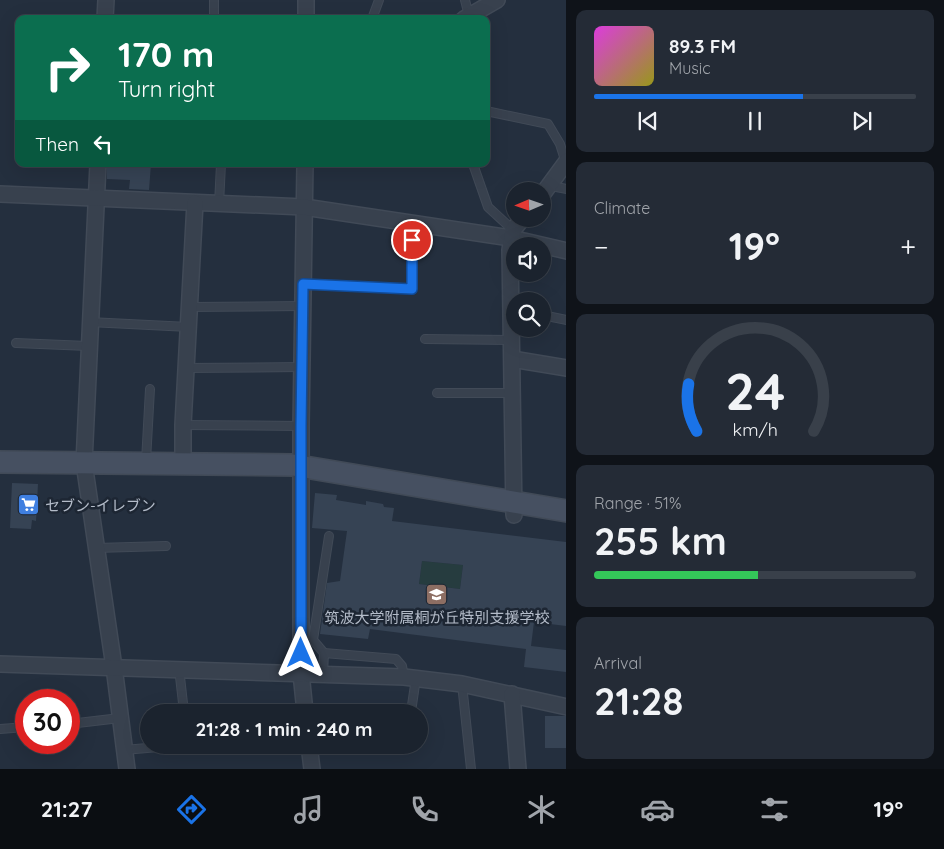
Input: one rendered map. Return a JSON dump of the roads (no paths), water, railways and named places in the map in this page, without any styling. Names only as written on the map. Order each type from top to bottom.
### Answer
[{"type":"street","points":[[105,15],[106,0]]},
{"type":"street","points":[[306,0],[306,15]]},
{"type":"street","points":[[470,15],[497,0]]},
{"type":"street","points":[[551,185],[566,162]]},
{"type":"street","points":[[98,167],[89,322],[84,470],[114,667],[127,769]]},
{"type":"street","points":[[304,167],[301,673],[304,704]]},
{"type":"street","points":[[0,194],[304,207],[412,223],[515,229],[566,251]]},
{"type":"street","points":[[183,464],[183,425],[195,203]]},
{"type":"street","points":[[513,292],[515,229]]},
{"type":"street","points":[[511,337],[514,508]]},
{"type":"street","points":[[512,359],[566,368]]},
{"type":"street","points":[[0,462],[84,470],[302,473],[514,508],[566,511]]},
{"type":"street","points":[[0,476],[146,463],[293,465],[302,473]]},
{"type":"street","points":[[514,508],[566,524]]},
{"type":"street","points":[[0,664],[179,668],[410,678],[462,684],[566,707]]},
{"type":"street","points":[[512,694],[518,769]]},
{"type":"street","points":[[310,754],[312,769]]},
{"type":"lane","points":[[214,0],[214,15]]},
{"type":"lane","points":[[373,15],[379,0]]},
{"type":"lane","points":[[465,0],[466,15]]},
{"type":"lane","points":[[490,112],[548,124],[560,144],[566,162]]},
{"type":"lane","points":[[219,204],[221,167]]},
{"type":"lane","points":[[473,167],[488,207],[515,229]]},
{"type":"lane","points":[[551,191],[566,190]]},
{"type":"lane","points":[[303,284],[412,289],[412,223]]},
{"type":"lane","points":[[190,307],[303,306]]},
{"type":"lane","points":[[551,317],[566,320]]},
{"type":"lane","points":[[89,322],[189,327]]},
{"type":"lane","points":[[424,339],[511,340]]},
{"type":"lane","points":[[16,343],[88,346]]},
{"type":"lane","points":[[186,368],[302,367]]},
{"type":"lane","points":[[146,463],[150,389]]},
{"type":"lane","points":[[437,393],[513,394]]},
{"type":"lane","points":[[183,425],[301,426]]},
{"type":"lane","points":[[323,674],[324,654],[314,640],[329,536]]},
{"type":"lane","points":[[96,548],[166,546]]},
{"type":"lane","points":[[324,654],[396,659],[410,678],[411,704]]},
{"type":"lane","points":[[179,668],[183,704]]},
{"type":"lane","points":[[462,684],[471,769]]},
{"type":"lane","points":[[80,723],[120,718]]},
{"type":"lane","points":[[0,729],[15,728]]},
{"type":"lane","points":[[124,750],[140,749]]},
{"type":"place","name":"セブン-イレブン","points":[[29,505]]},
{"type":"place","name":"筑波大学附属桐が丘特別支援学校","points":[[437,594]]}]
